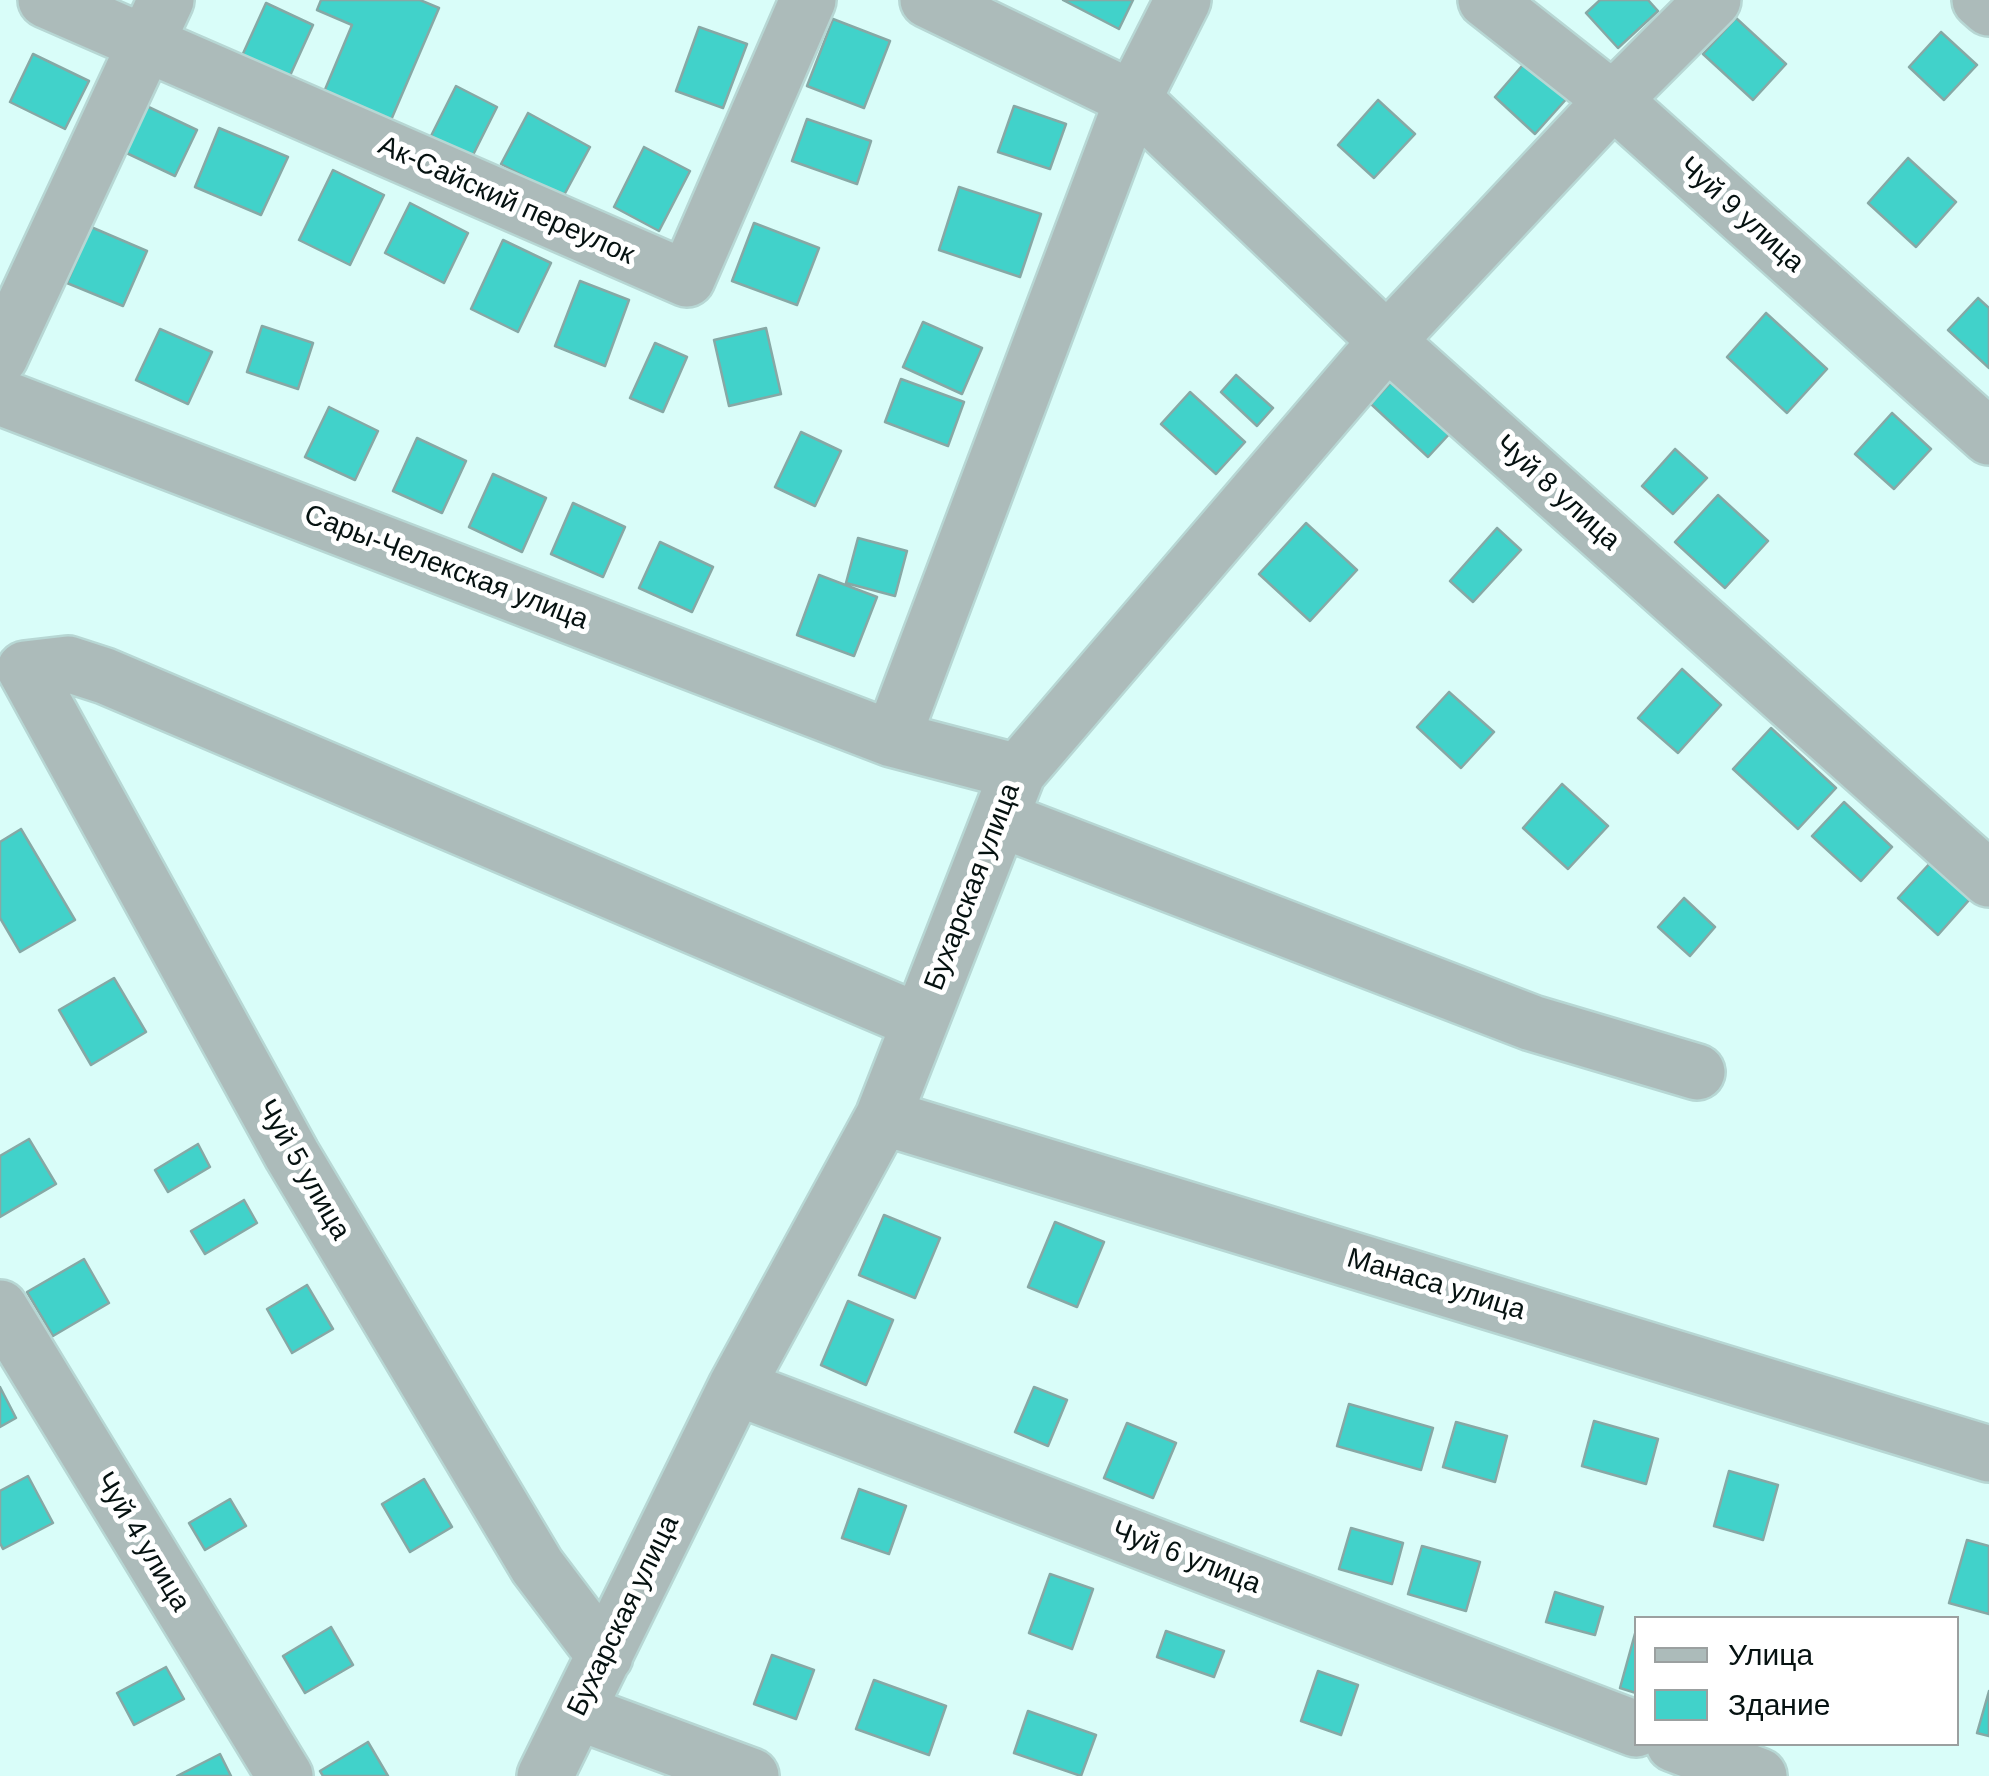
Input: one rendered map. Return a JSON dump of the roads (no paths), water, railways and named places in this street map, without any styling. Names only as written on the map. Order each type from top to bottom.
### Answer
[{"type":"street","name":"Ак-Сайский переулок","points":[[46,0],[155,22],[687,280],[808,0]]},
{"type":"street","name":"Чуй 8 улица","points":[[928,0],[1133,99],[1386,341],[1989,879]]},
{"type":"street","points":[[892,740],[1133,99],[1183,0]]},
{"type":"street","name":"Чуй 9 улица","points":[[1486,0],[1612,100],[1989,436]]},
{"type":"street","points":[[1697,1072],[1514,1016],[1009,796],[1386,341],[1612,100],[1713,0]]},
{"type":"street","points":[[1980,0],[1989,8]]},
{"type":"street","points":[[0,358],[155,22]]},
{"type":"street","name":"Сары-Челекская улица","points":[[0,396],[892,740]]},
{"type":"street","name":"Чуй 5 улица","points":[[605,1656],[537,1566],[292,1154],[25,668],[68,664],[105,676],[920,1022]]},
{"type":"street","name":"Бухарская улица","points":[[545,1776],[736,1386],[882,1116],[1009,796],[892,740]]},
{"type":"street","name":"Манаса улица","points":[[882,1116],[1989,1454]]},
{"type":"street","name":"Чуй 4 улица","points":[[0,1308],[285,1776]]},
{"type":"street","name":"Чуй 6 улица","points":[[736,1386],[1634,1728]]},
{"type":"street","points":[[578,1712],[751,1776]]},
{"type":"street","points":[[1679,1746],[1760,1776]]}]
